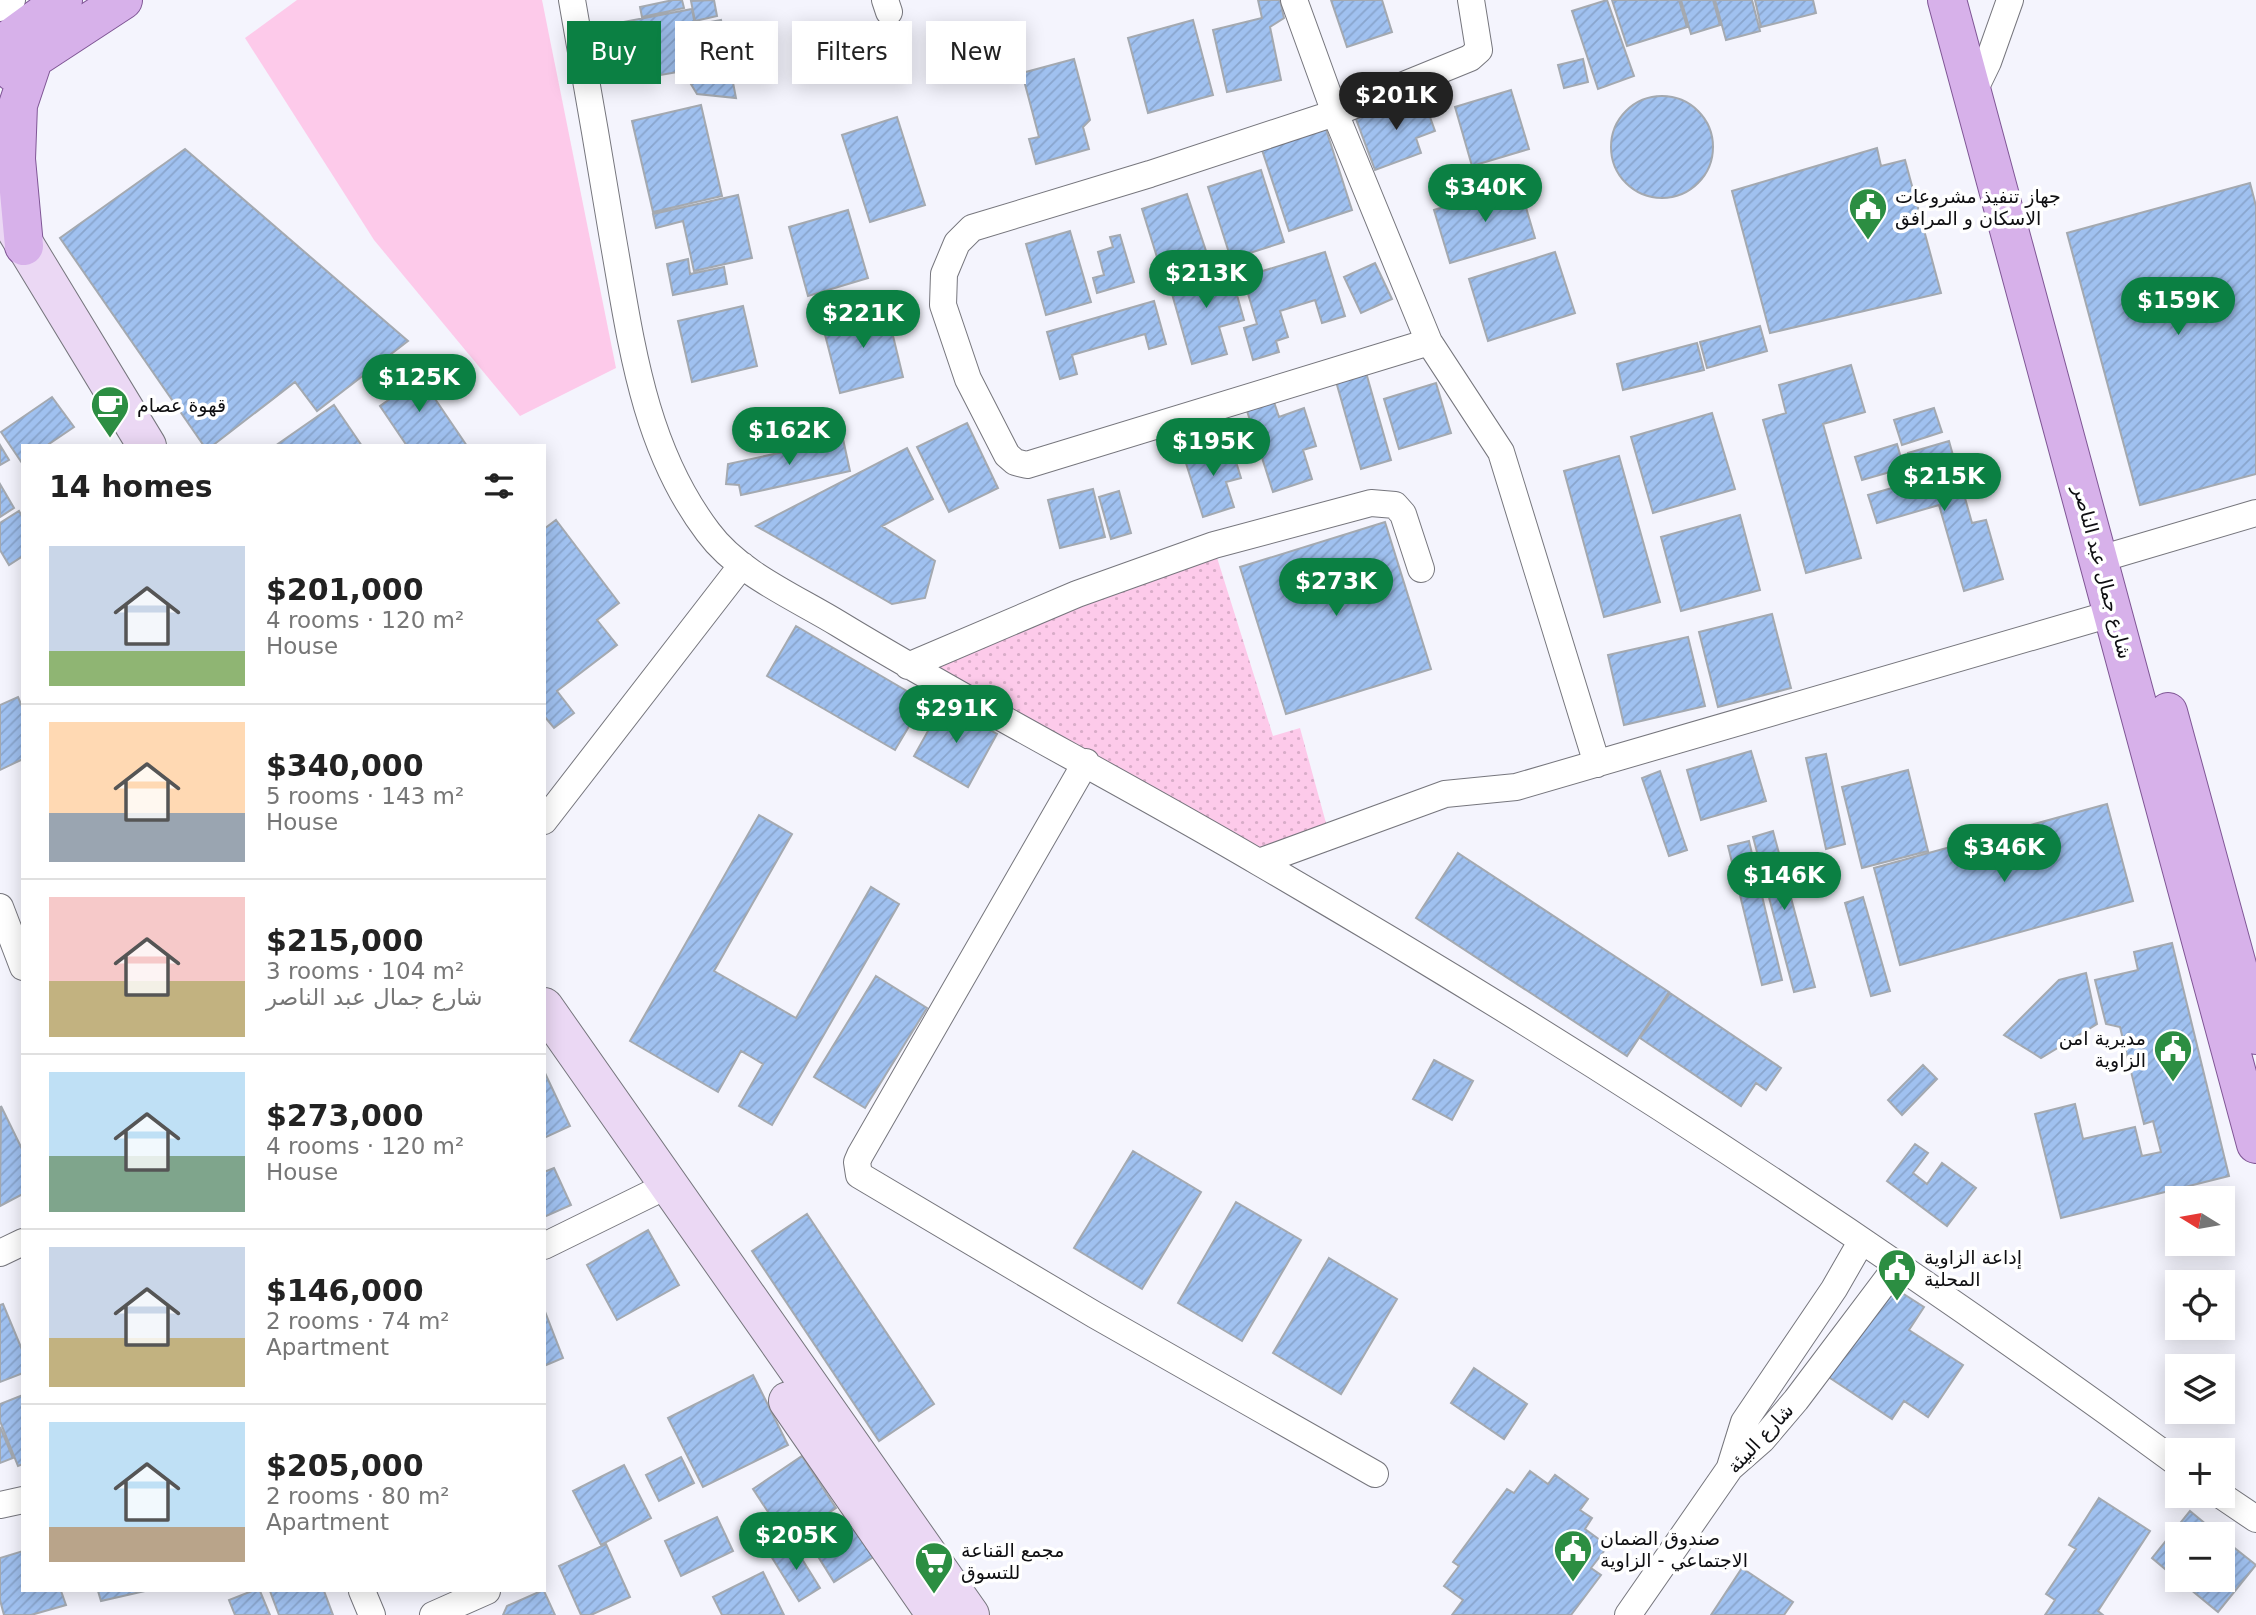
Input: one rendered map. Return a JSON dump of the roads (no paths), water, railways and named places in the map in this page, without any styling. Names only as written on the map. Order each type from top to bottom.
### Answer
[{"type":"main road","points":[[0,81],[17,51],[63,0]]},
{"type":"main road","points":[[17,51],[124,0]]},
{"type":"main road","name":"شارع جمال عبد الناصر","points":[[1947,0],[1981,77]]},
{"type":"main road","name":"شارع جمال عبد الناصر","points":[[1970,0],[1981,77],[2112,556],[2256,1034]]},
{"type":"main road","points":[[17,51],[18,105],[12,246],[147,444]]},
{"type":"main road","points":[[0,205],[12,246],[122,444]]},
{"type":"main road","name":"شارع جمال عبد الناصر","points":[[2112,556],[2114,613],[2256,1144]]},
{"type":"main road","points":[[546,1010],[970,1615]]},
{"type":"main road","points":[[546,1056],[652,1193],[718,1300],[936,1615]]},
{"type":"street","points":[[572,0],[633,353],[652,429],[686,500],[712,538],[742,565],[908,666],[1086,762],[1259,862],[1573,1052],[1898,1266],[2049,1369],[2165,1454]]},
{"type":"street","points":[[1294,0],[1335,113],[1429,342],[1501,452],[1597,764]]},
{"type":"street","points":[[1981,77],[2010,0]]},
{"type":"street","points":[[1429,342],[1038,464],[1015,462],[1007,455],[968,379],[943,305],[944,274],[957,243],[972,228],[1150,174],[1335,113],[1470,58],[1479,50],[1474,1]]},
{"type":"street","points":[[908,666],[1077,594],[1189,554],[1371,503],[1395,505],[1403,513],[1421,569]]},
{"type":"street","points":[[2112,556],[2256,513]]},
{"type":"street","points":[[546,818],[742,565]]},
{"type":"street","points":[[1259,862],[1445,794],[1516,787],[2114,613]]},
{"type":"street","points":[[1086,762],[860,1156],[857,1162],[859,1175],[1095,1315],[1376,1474]]},
{"type":"street","points":[[0,907],[21,962]]},
{"type":"street","points":[[546,1245],[652,1193]]},
{"type":"street","points":[[1730,1468],[1744,1422],[1827,1300],[1861,1242]]},
{"type":"street","points":[[0,1253],[21,1243]]},
{"type":"street","name":"شارع البيئة","points":[[1628,1615],[1730,1468],[1762,1440],[1796,1400],[1898,1266]]},
{"type":"street","points":[[0,1505],[21,1500]]},
{"type":"street","points":[[2235,1505],[2255,1520]]},
{"type":"street","points":[[362,1592],[372,1615]]},
{"type":"street","points":[[433,1615],[485,1592]]},
{"type":"place","name":"جهاز تنفيذ مشروعات الاسكان و المرافق","points":[[1868,241]]},
{"type":"place","name":"قهوة عصام","points":[[110,439]]},
{"type":"place","name":"مديرية امن الزاوية","points":[[2173,1083]]},
{"type":"place","name":"إداعة الزاوية المحلية","points":[[1897,1302]]},
{"type":"place","name":"صندوق الضمان الاجتماعي - الزاوية","points":[[1573,1583]]},
{"type":"place","name":"مجمع القناعة للتسوق","points":[[934,1595]]}]
